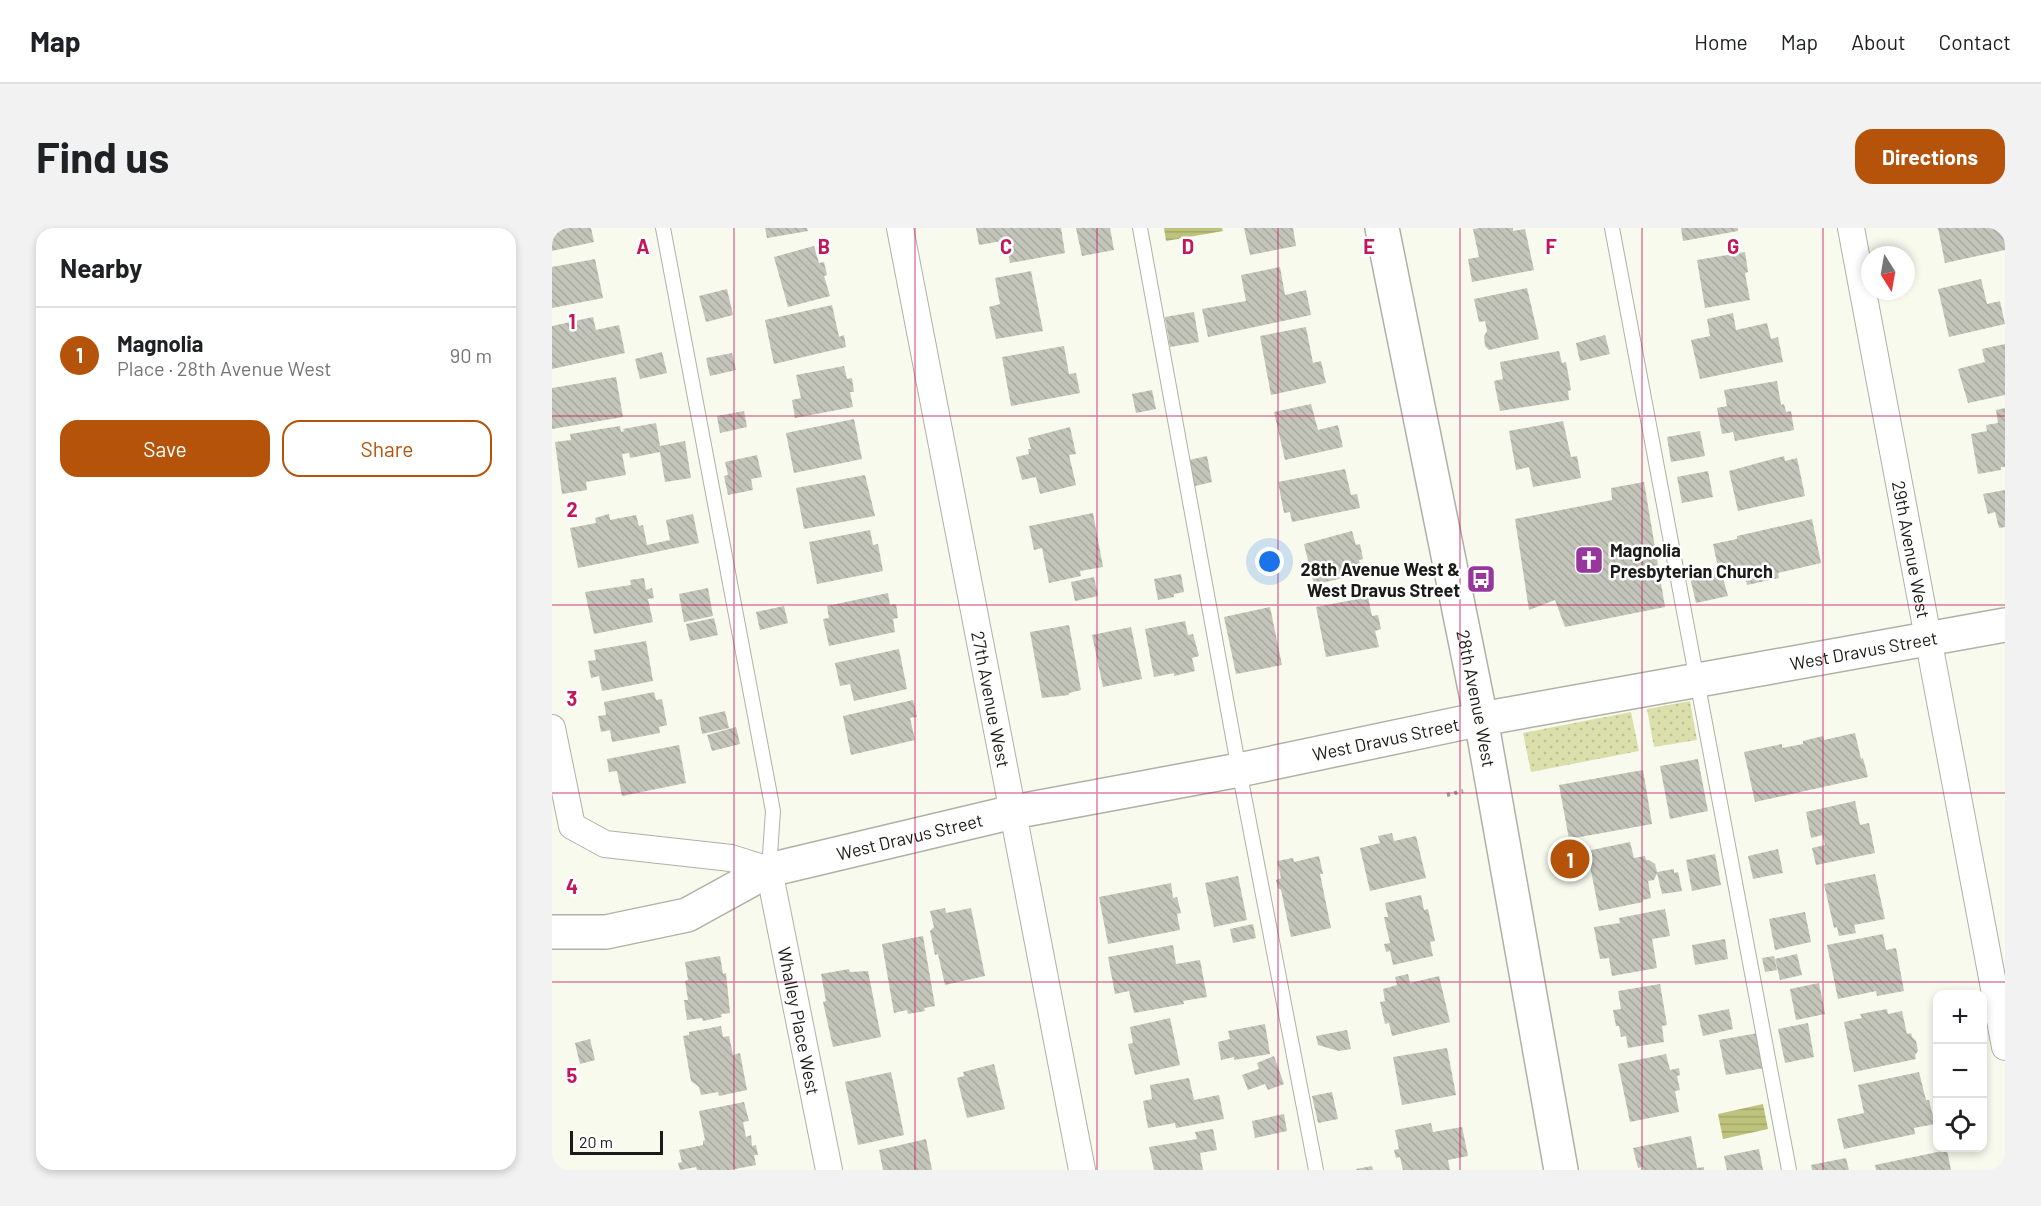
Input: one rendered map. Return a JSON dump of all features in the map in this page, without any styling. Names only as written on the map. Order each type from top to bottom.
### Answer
[{"type":"street","name":"27th Avenue West","points":[[900,228],[1082,1170]]},
{"type":"street","name":"28th Avenue West","points":[[1382,228],[1481,719],[1561,1170]]},
{"type":"street","name":"29th Avenue West","points":[[1851,228],[2005,1047]]},
{"type":"street","name":"West Dravus Street","points":[[552,932],[606,932],[687,915],[769,870],[1013,812],[1239,770],[1481,719],[2005,625]]},
{"type":"street","points":[[552,728],[572,826],[605,844],[731,858],[769,870]]},
{"type":"street","name":"Whalley Place West","points":[[769,870],[829,1170]]},
{"type":"lane","points":[[663,228],[773,811],[769,870]]},
{"type":"lane","points":[[1140,228],[1239,770],[1316,1170]]},
{"type":"lane","points":[[1612,228],[1789,1170]]},
{"type":"path","points":[[1447,795],[1464,791]]},
{"type":"shaded area","points":[[1164,228],[1222,228],[1223,231],[1166,241]]},
{"type":"shaded area","points":[[1690,701],[1697,740],[1654,747],[1647,709]]},
{"type":"shaded area","points":[[1631,712],[1639,751],[1531,772],[1523,733]]},
{"type":"shaded area","points":[[1763,1104],[1768,1129],[1723,1139],[1718,1114]]},
{"type":"building","points":[[552,228],[591,228],[594,242],[552,251]]},
{"type":"building","points":[[765,228],[807,228],[808,231],[767,238]]},
{"type":"building","points":[[976,228],[1061,228],[1065,253],[1010,263],[1007,247],[1003,248],[1002,241],[979,245]]},
{"type":"building","points":[[1076,228],[1110,228],[1114,250],[1082,256]]},
{"type":"building","points":[[1244,228],[1293,228],[1296,246],[1250,255]]},
{"type":"building","points":[[1513,228],[1513,231],[1525,229],[1534,270],[1472,282],[1468,259],[1479,257],[1473,229]]},
{"type":"building","points":[[1681,228],[1738,228],[1738,231],[1683,241]]},
{"type":"building","points":[[1938,228],[2005,228],[2005,250],[1945,263]]},
{"type":"building","points":[[814,246],[819,263],[824,262],[827,275],[824,276],[830,296],[788,307],[774,257]]},
{"type":"building","points":[[1745,252],[1748,272],[1745,273],[1750,300],[1705,308],[1697,260]]},
{"type":"building","points":[[595,259],[603,298],[552,308],[552,267]]},
{"type":"building","points":[[1280,267],[1285,295],[1306,290],[1311,315],[1208,337],[1202,309],[1246,301],[1241,275]]},
{"type":"building","points":[[1031,271],[1043,331],[996,339],[989,307],[1000,304],[995,278]]},
{"type":"building","points":[[1981,279],[1987,304],[2000,301],[2005,324],[1949,337],[1938,289]]},
{"type":"building","points":[[1527,288],[1539,339],[1489,350],[1485,346],[1484,336],[1487,331],[1485,321],[1479,322],[1474,299]]},
{"type":"building","points":[[727,289],[733,315],[706,322],[699,296]]},
{"type":"building","points":[[832,305],[839,337],[844,335],[846,347],[774,364],[765,320]]},
{"type":"building","points":[[1194,312],[1199,342],[1170,347],[1165,317]]},
{"type":"building","points":[[1733,313],[1736,330],[1767,323],[1771,339],[1778,337],[1783,362],[1700,379],[1691,340],[1710,336],[1707,319]]},
{"type":"building","points":[[593,317],[596,330],[619,325],[625,353],[552,369],[552,326]]},
{"type":"building","points":[[1306,327],[1313,363],[1321,361],[1326,383],[1271,395],[1260,336]]},
{"type":"building","points":[[1605,335],[1610,354],[1580,361],[1576,343]]},
{"type":"building","points":[[2005,344],[2005,395],[1968,403],[1958,369],[1985,362],[1982,349]]},
{"type":"building","points":[[1064,346],[1069,374],[1076,373],[1080,393],[1011,406],[1002,357]]},
{"type":"building","points":[[1559,351],[1562,363],[1566,362],[1571,390],[1568,391],[1569,400],[1500,411],[1494,381],[1503,379],[1500,362]]},
{"type":"building","points":[[662,352],[667,373],[640,379],[635,359]]},
{"type":"building","points":[[732,353],[736,370],[710,376],[706,358]]},
{"type":"building","points":[[844,366],[847,379],[852,378],[854,392],[850,392],[853,407],[795,418],[792,400],[801,398],[796,375]]},
{"type":"building","points":[[616,377],[623,417],[552,429],[552,388]]},
{"type":"building","points":[[1777,381],[1781,405],[1784,404],[1786,412],[1791,411],[1794,430],[1735,441],[1733,432],[1722,434],[1717,408],[1727,406],[1724,390]]},
{"type":"building","points":[[1152,390],[1156,409],[1136,413],[1132,394]]},
{"type":"building","points":[[1311,404],[1318,430],[1338,425],[1343,447],[1285,460],[1274,412]]},
{"type":"building","points":[[2005,408],[2005,467],[2001,467],[2001,470],[1978,474],[1971,434],[1987,431],[1986,425],[1998,423],[1996,410]]},
{"type":"building","points":[[744,411],[747,427],[720,433],[717,416]]},
{"type":"building","points":[[854,419],[862,459],[794,473],[786,433]]},
{"type":"building","points":[[1563,421],[1571,457],[1577,456],[1581,478],[1533,487],[1529,467],[1516,470],[1509,431]]},
{"type":"building","points":[[656,423],[660,446],[685,441],[691,478],[665,482],[660,452],[630,458],[629,453],[622,454],[626,475],[586,482],[587,490],[562,494],[555,442],[571,440],[570,434],[620,426],[621,432],[624,431],[623,429]]},
{"type":"building","points":[[1070,427],[1076,454],[1069,455],[1076,485],[1040,494],[1036,477],[1022,480],[1016,457],[1029,454],[1028,449],[1031,449],[1028,438]]},
{"type":"building","points":[[1700,431],[1705,456],[1671,462],[1667,437]]},
{"type":"building","points":[[757,455],[762,477],[751,479],[753,490],[728,495],[724,476],[728,475],[725,462]]},
{"type":"building","points":[[1207,456],[1212,482],[1195,486],[1189,460]]},
{"type":"building","points":[[1784,456],[1785,461],[1797,458],[1805,496],[1738,511],[1729,471]]},
{"type":"building","points":[[1345,469],[1351,495],[1357,494],[1360,508],[1292,522],[1290,512],[1284,513],[1278,482]]},
{"type":"building","points":[[1708,471],[1713,497],[1682,503],[1677,477]]},
{"type":"building","points":[[865,475],[875,516],[804,529],[796,488]]},
{"type":"building","name":"Magnolia Presbyterian Church","points":[[1644,482],[1665,607],[1565,627],[1555,600],[1529,610],[1515,519],[1612,500],[1611,488]]},
{"type":"building","points":[[2005,490],[2005,527],[1999,528],[1995,512],[1988,514],[1983,494]]},
{"type":"building","points":[[1093,513],[1103,567],[1080,571],[1081,576],[1049,583],[1042,548],[1034,550],[1029,526]]},
{"type":"building","points":[[609,514],[610,520],[636,515],[639,526],[643,525],[647,545],[670,540],[666,520],[693,514],[699,543],[578,568],[570,528],[596,523],[595,518]]},
{"type":"building","points":[[1812,519],[1821,563],[1778,573],[1779,578],[1747,585],[1744,573],[1723,578],[1728,596],[1696,603],[1689,573],[1718,567],[1713,544],[1737,539],[1737,536]]},
{"type":"building","points":[[870,530],[873,545],[878,544],[883,571],[817,584],[809,542]]},
{"type":"building","points":[[1352,531],[1356,545],[1360,544],[1363,559],[1359,560],[1362,573],[1314,585],[1304,544]]},
{"type":"building","points":[[1181,574],[1184,592],[1174,594],[1174,597],[1158,600],[1154,579]]},
{"type":"building","points":[[1094,577],[1098,596],[1075,601],[1071,582]]},
{"type":"building","points":[[644,578],[646,590],[652,588],[654,598],[648,599],[653,622],[594,634],[585,592],[631,585],[630,580]]},
{"type":"building","points":[[708,588],[713,616],[684,622],[679,594]]},
{"type":"building","points":[[888,593],[890,605],[896,604],[898,618],[893,619],[895,632],[829,646],[823,619],[829,618],[827,606]]},
{"type":"building","points":[[1368,597],[1372,616],[1378,615],[1381,629],[1375,631],[1379,647],[1326,657],[1316,607]]},
{"type":"building","points":[[784,606],[788,623],[760,630],[756,612]]},
{"type":"building","points":[[1270,607],[1282,665],[1236,674],[1224,617]]},
{"type":"building","points":[[714,618],[718,635],[690,641],[686,624]]},
{"type":"building","points":[[1185,621],[1188,635],[1193,634],[1199,656],[1192,658],[1195,671],[1174,676],[1174,673],[1154,677],[1145,629]]},
{"type":"building","points":[[1069,625],[1081,690],[1069,693],[1069,695],[1042,698],[1030,632]]},
{"type":"building","points":[[1131,627],[1142,679],[1103,687],[1092,635]]},
{"type":"building","points":[[646,641],[653,681],[602,691],[599,676],[591,678],[588,661],[596,660],[594,650]]},
{"type":"building","points":[[899,649],[907,689],[854,701],[850,684],[840,686],[835,663]]},
{"type":"building","points":[[654,692],[656,700],[662,699],[667,725],[659,727],[660,733],[612,742],[610,730],[601,732],[598,716],[606,715],[604,702]]},
{"type":"building","points":[[913,700],[917,717],[910,718],[915,740],[851,755],[843,716]]},
{"type":"building","points":[[725,711],[729,728],[702,734],[699,717]]},
{"type":"building","points":[[736,727],[740,744],[712,751],[707,735]]},
{"type":"building","points":[[1855,733],[1868,777],[1755,802],[1744,752],[1782,744],[1782,748],[1803,744],[1803,741],[1823,736],[1824,740]]},
{"type":"building","points":[[679,745],[686,783],[622,796],[617,771],[609,772],[607,759]]},
{"type":"building","points":[[1698,759],[1708,811],[1670,819],[1660,766]]},
{"type":"building","points":[[1643,770],[1652,824],[1569,839],[1559,785]]},
{"type":"building","points":[[1855,801],[1860,825],[1869,823],[1875,853],[1816,865],[1812,848],[1825,845],[1822,835],[1811,838],[1806,812]]},
{"type":"building","points":[[1392,833],[1394,841],[1416,836],[1426,878],[1370,891],[1360,848],[1380,843],[1378,836]]},
{"type":"building","points":[[1630,842],[1634,858],[1645,856],[1646,860],[1655,864],[1657,872],[1674,869],[1674,873],[1678,872],[1682,891],[1662,894],[1657,873],[1654,880],[1648,881],[1651,898],[1643,902],[1599,911],[1587,851]]},
{"type":"building","points":[[1778,849],[1783,873],[1753,879],[1748,856]]},
{"type":"building","points":[[1715,854],[1721,885],[1692,891],[1686,860]]},
{"type":"building","points":[[1319,856],[1323,874],[1320,874],[1331,928],[1291,937],[1281,890],[1276,880],[1281,878],[1277,861],[1293,858],[1294,862]]},
{"type":"building","points":[[1875,874],[1885,919],[1854,925],[1856,933],[1839,936],[1837,927],[1834,928],[1824,884]]},
{"type":"building","points":[[1238,876],[1247,920],[1214,927],[1205,883]]},
{"type":"building","points":[[1171,883],[1173,898],[1177,897],[1181,913],[1177,914],[1180,930],[1108,944],[1099,897]]},
{"type":"building","points":[[1421,895],[1424,910],[1428,909],[1435,941],[1430,942],[1433,956],[1393,965],[1390,951],[1386,952],[1384,944],[1390,943],[1384,917],[1388,917],[1385,903]]},
{"type":"building","points":[[945,908],[946,913],[971,908],[985,976],[945,985],[930,931],[934,927],[930,911]]},
{"type":"building","points":[[1665,909],[1670,936],[1652,939],[1657,968],[1612,976],[1609,958],[1600,959],[1594,927],[1620,923],[1619,918]]},
{"type":"building","points":[[1805,912],[1811,942],[1775,950],[1769,919]]},
{"type":"building","points":[[1253,924],[1256,938],[1233,943],[1230,929]]},
{"type":"building","points":[[1883,934],[1886,950],[1896,948],[1904,991],[1877,996],[1876,991],[1838,999],[1827,945]]},
{"type":"building","points":[[923,936],[935,1006],[924,1008],[925,1011],[908,1014],[907,1010],[894,1013],[882,944]]},
{"type":"building","points":[[1725,939],[1728,959],[1695,965],[1692,945]]},
{"type":"building","points":[[1173,945],[1176,964],[1200,960],[1207,997],[1183,1001],[1184,1004],[1134,1013],[1129,991],[1115,994],[1108,957]]},
{"type":"building","points":[[1797,954],[1802,975],[1780,980],[1775,959]]},
{"type":"building","points":[[720,956],[723,974],[726,973],[730,1013],[703,1021],[702,1018],[687,1020],[684,1000],[688,1000],[685,981],[688,980],[685,962]]},
{"type":"building","points":[[1774,956],[1777,970],[1765,972],[1762,958]]},
{"type":"building","points":[[849,969],[850,972],[868,971],[881,1037],[833,1047],[823,1002],[826,1001],[821,974]]},
{"type":"building","points":[[1408,974],[1410,983],[1439,976],[1450,1022],[1392,1036],[1389,1023],[1385,1024],[1380,1002],[1385,1001],[1383,989],[1397,985],[1395,977]]},
{"type":"building","points":[[1819,983],[1825,1014],[1796,1020],[1790,989]]},
{"type":"building","points":[[1660,984],[1667,1025],[1662,1026],[1664,1042],[1628,1048],[1626,1036],[1621,1037],[1619,1026],[1616,1026],[1613,1010],[1621,1009],[1618,991]]},
{"type":"building","points":[[1729,1009],[1733,1029],[1703,1036],[1698,1015]]},
{"type":"building","points":[[1887,1009],[1888,1014],[1902,1011],[1907,1034],[1911,1033],[1916,1041],[1918,1051],[1915,1055],[1916,1059],[1854,1072],[1844,1022],[1862,1018],[1860,1014]]},
{"type":"building","points":[[1170,1018],[1180,1065],[1135,1075],[1128,1044],[1133,1043],[1130,1027]]},
{"type":"building","points":[[1808,1023],[1814,1057],[1785,1063],[1778,1029]]},
{"type":"building","points":[[1265,1024],[1270,1054],[1221,1060],[1218,1042],[1230,1039],[1228,1031]]},
{"type":"building","points":[[721,1026],[723,1037],[729,1036],[733,1055],[740,1053],[747,1090],[719,1096],[718,1092],[701,1095],[699,1087],[691,1081],[683,1036],[689,1035],[689,1032]]},
{"type":"building","points":[[1347,1030],[1351,1049],[1339,1051],[1318,1045],[1316,1036]]},
{"type":"building","points":[[1758,1033],[1764,1068],[1726,1075],[1719,1040]]},
{"type":"building","points":[[590,1039],[595,1060],[580,1064],[575,1043]]},
{"type":"building","points":[[1447,1048],[1456,1095],[1402,1105],[1393,1057]]},
{"type":"building","points":[[1666,1054],[1670,1070],[1679,1068],[1680,1075],[1677,1076],[1680,1090],[1675,1091],[1679,1112],[1630,1122],[1618,1064]]},
{"type":"building","points":[[1274,1056],[1284,1084],[1268,1090],[1265,1084],[1248,1090],[1242,1075],[1259,1069],[1257,1063]]},
{"type":"building","points":[[994,1064],[1005,1109],[967,1118],[957,1078],[964,1076],[963,1072]]},
{"type":"building","points":[[891,1072],[904,1135],[858,1145],[845,1082]]},
{"type":"building","points":[[1919,1072],[1926,1100],[1929,1100],[1933,1124],[1914,1128],[1915,1134],[1844,1149],[1837,1119],[1864,1113],[1858,1085]]},
{"type":"building","points":[[1189,1078],[1194,1100],[1219,1095],[1224,1119],[1176,1128],[1175,1123],[1148,1128],[1143,1101],[1152,1099],[1150,1085]]},
{"type":"building","points":[[1332,1092],[1338,1119],[1318,1123],[1312,1096]]},
{"type":"building","points":[[744,1102],[749,1121],[743,1122],[746,1137],[751,1135],[752,1146],[756,1145],[758,1155],[754,1155],[756,1165],[730,1170],[697,1170],[696,1167],[680,1170],[678,1163],[682,1162],[679,1150],[703,1145],[705,1140],[699,1111]]},
{"type":"building","points":[[1284,1114],[1287,1131],[1255,1138],[1252,1121]]},
{"type":"building","points":[[1431,1123],[1433,1132],[1462,1127],[1468,1156],[1448,1160],[1450,1170],[1403,1170],[1400,1157],[1396,1158],[1394,1150],[1399,1149],[1395,1130]]},
{"type":"building","points":[[1213,1129],[1217,1150],[1200,1153],[1203,1170],[1154,1170],[1149,1147],[1197,1139],[1195,1132]]},
{"type":"building","points":[[1691,1136],[1697,1168],[1704,1167],[1704,1170],[1643,1170],[1642,1167],[1638,1168],[1633,1148]]},
{"type":"building","points":[[926,1139],[932,1170],[883,1170],[879,1150]]},
{"type":"building","points":[[1759,1149],[1763,1170],[1727,1170],[1724,1156]]},
{"type":"building","points":[[1947,1152],[1951,1170],[1876,1170],[1875,1165]]},
{"type":"building","points":[[1846,1158],[1849,1170],[1812,1170],[1811,1165]]},
{"type":"building","points":[[1372,1166],[1373,1170],[1356,1170],[1356,1169]]},
{"type":"place","name":"Magnolia Presbyterian Church","points":[[1589,560]]},
{"type":"place","name":"28th Avenue West & West Dravus Street","points":[[1481,579]]},
{"type":"place","name":"Magnolia","points":[[1570,859]]}]
